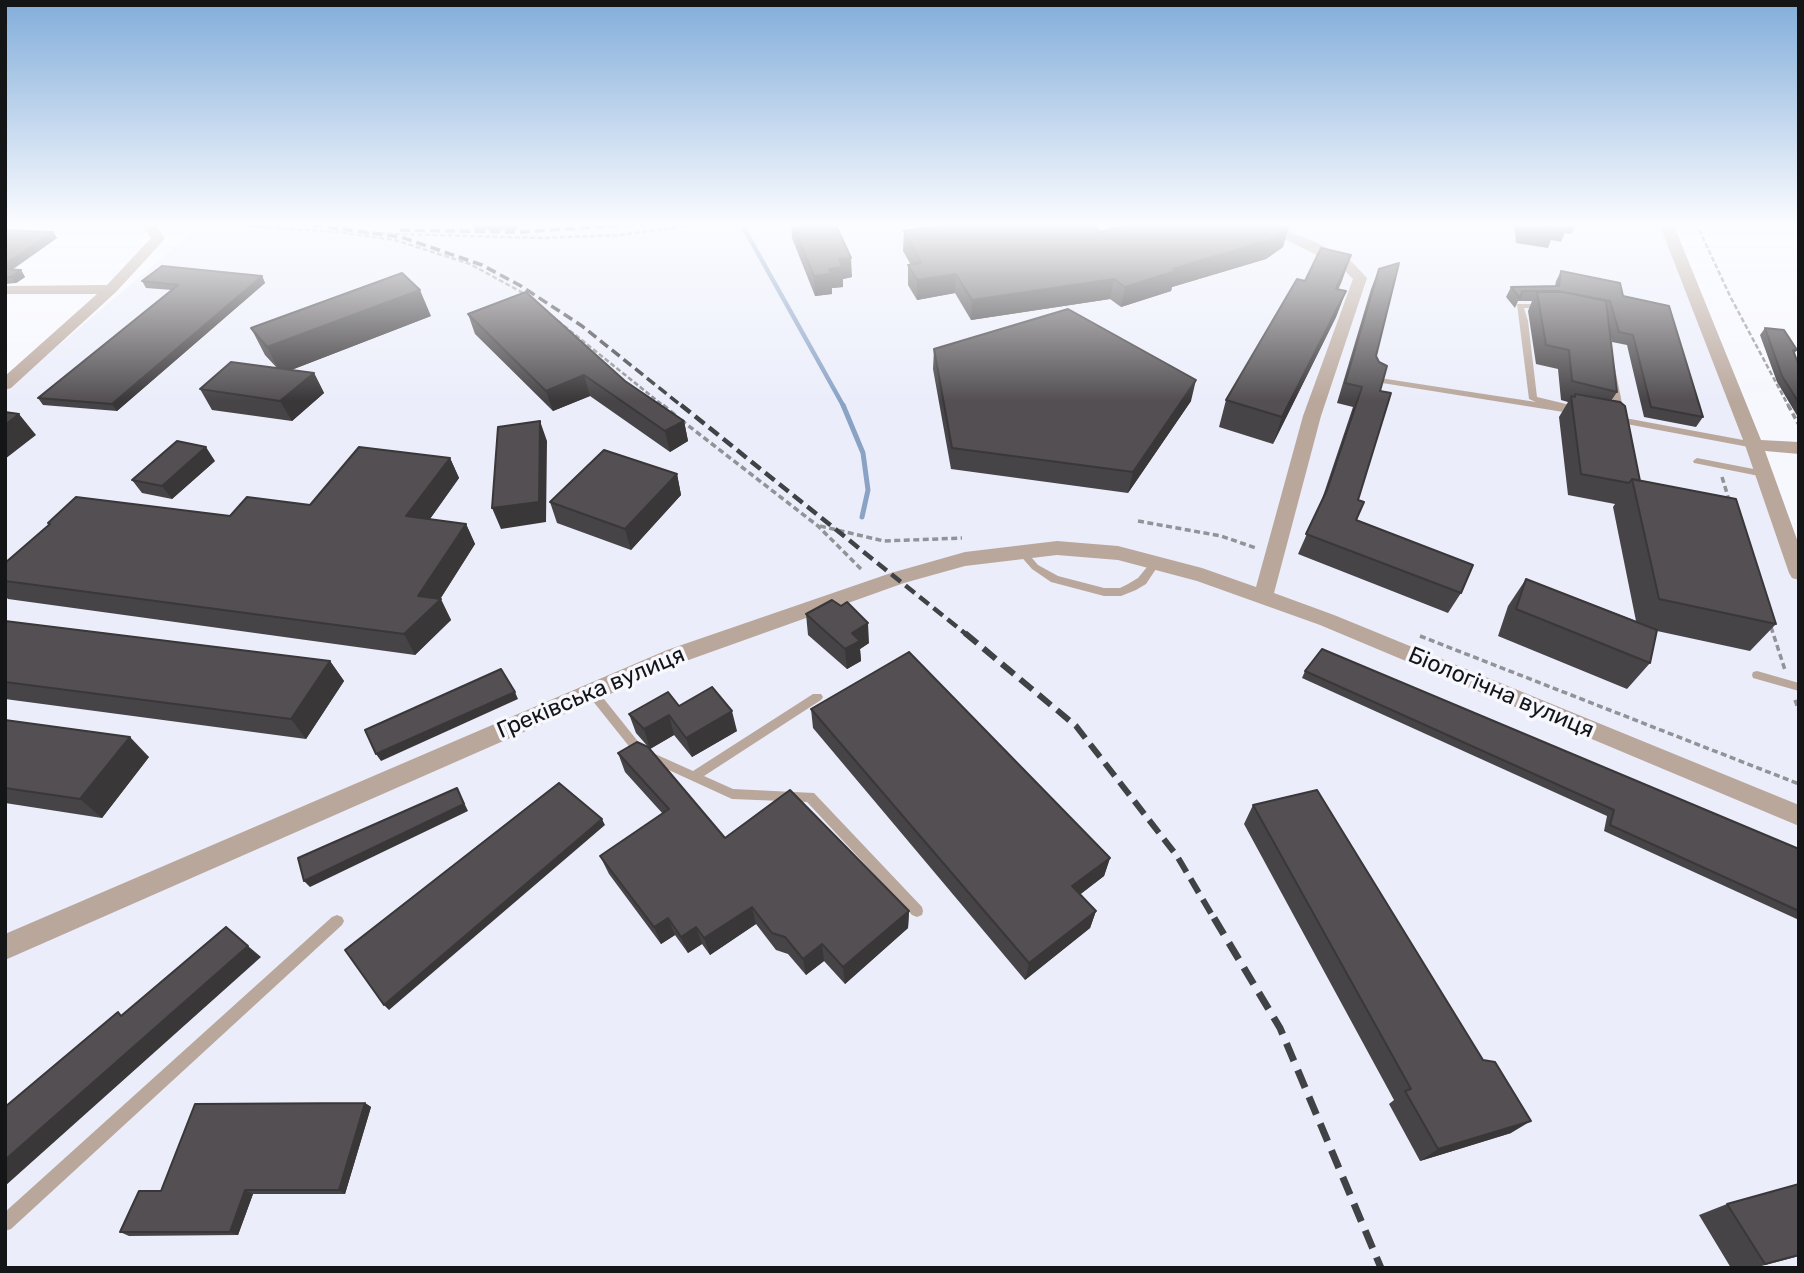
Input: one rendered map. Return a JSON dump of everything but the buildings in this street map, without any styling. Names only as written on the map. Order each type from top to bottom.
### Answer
[{"type":"street","points":[[5,385],[117,282]]},
{"type":"street","points":[[1263,597],[1312,416],[1358,282]]},
{"type":"street","points":[[1690,282],[1754,445],[1799,573]]},
{"type":"street","points":[[5,290],[111,289]]},
{"type":"street","points":[[1754,445],[1799,449]]},
{"type":"street","name":"Греківська вулиця","points":[[5,947],[675,656],[877,585],[965,559],[1057,548],[1087,548],[1118,553],[1202,575]]},
{"type":"street","name":"Біологічна вулиця","points":[[1202,575],[1328,620],[1799,816]]},
{"type":"lane","points":[[1621,419],[1601,316],[1553,306],[1520,306],[1533,399],[1621,419],[1754,445]]},
{"type":"lane","points":[[1377,363],[1376,380],[1621,419]]},
{"type":"lane","points":[[1697,461],[1764,474]]},
{"type":"lane","points":[[1022,552],[1035,567],[1055,579],[1104,592],[1121,592],[1132,587],[1142,581],[1155,563]]},
{"type":"lane","points":[[1757,675],[1794,685]]},
{"type":"lane","points":[[592,692],[640,752],[732,794],[810,797],[916,911]]},
{"type":"lane","points":[[693,777],[817,697]]},
{"type":"lane","points":[[5,1223],[337,921]]},
{"type":"path","points":[[502,282],[530,298]]},
{"type":"path","points":[[1724,282],[1799,425]]},
{"type":"path","points":[[550,315],[818,526],[877,585]]},
{"type":"path","points":[[1718,467],[1731,505]]},
{"type":"path","points":[[1138,520],[1221,536]]},
{"type":"path","points":[[818,526],[884,541],[962,538]]},
{"type":"path","points":[[1255,548],[1274,557]]},
{"type":"path","points":[[1769,620],[1794,685],[1799,711]]},
{"type":"path","points":[[1412,634],[1799,784]]},
{"type":"shaded area","points":[[133,282],[1688,282],[1799,576],[1799,1268],[5,1268],[5,391]]},
{"type":"waterway","points":[[774,282],[843,406]]},
{"type":"waterway","points":[[843,406],[863,453],[868,490],[862,517]]},
{"type":"railway","points":[[514,282],[582,326],[683,407]]},
{"type":"railway","points":[[681,405],[967,635]]},
{"type":"railway","points":[[965,633],[1076,726],[1177,856],[1215,920]]},
{"type":"railway","points":[[1214,918],[1280,1028],[1381,1268]]}]
